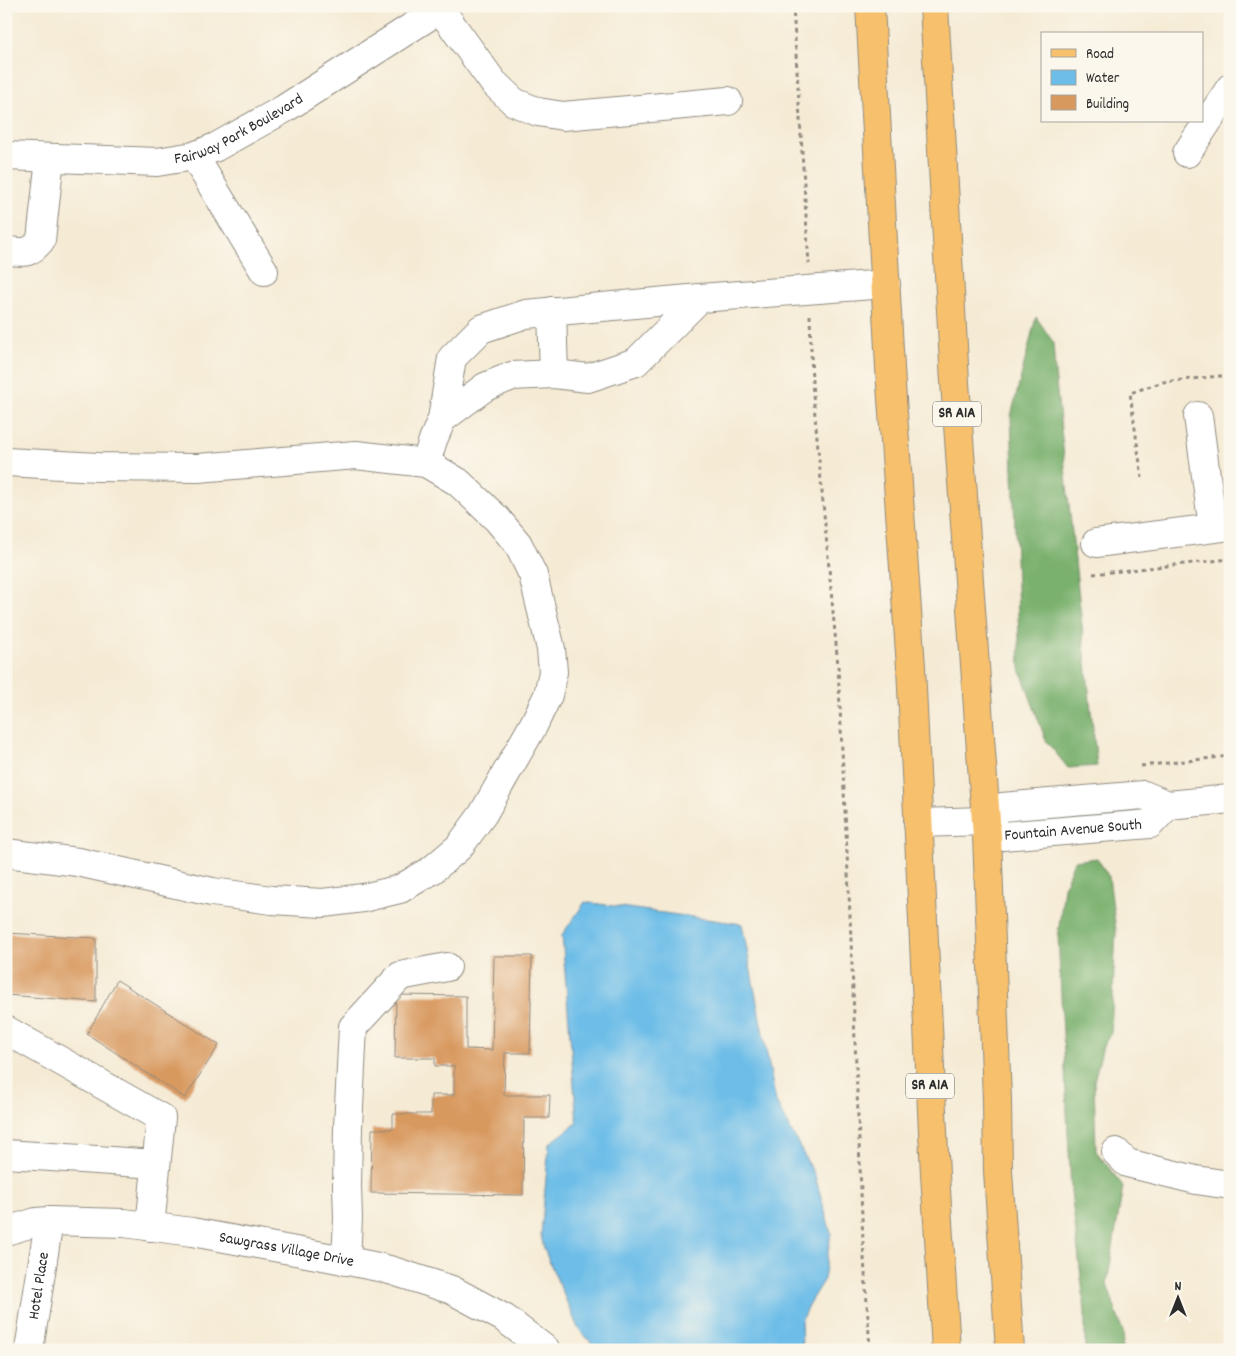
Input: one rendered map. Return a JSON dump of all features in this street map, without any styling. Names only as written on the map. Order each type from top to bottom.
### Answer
[{"type":"main road","name":"SR A1A","points":[[870,6],[911,667],[935,1174],[946,1350]]},
{"type":"main road","name":"SR A1A","points":[[934,6],[956,390],[986,821],[998,1171],[1010,1350]]},
{"type":"street","points":[[439,8],[493,82],[514,102],[538,112],[563,116],[728,101]]},
{"type":"street","name":"Fairway Park Boulevard","points":[[6,156],[157,162],[194,156],[216,148],[284,109],[439,8]]},
{"type":"street","points":[[1187,153],[1230,88]]},
{"type":"street","points":[[194,156],[264,271]]},
{"type":"street","points":[[6,251],[25,252],[34,249],[41,240],[50,158]]},
{"type":"street","points":[[426,463],[432,440],[442,419],[452,358],[481,329],[526,314],[552,311],[886,284]]},
{"type":"street","points":[[442,419],[485,387],[512,376],[554,374],[588,378],[636,362],[700,298]]},
{"type":"street","points":[[552,311],[554,374]]},
{"type":"street","points":[[1096,543],[1222,527],[1198,416]]},
{"type":"street","points":[[6,462],[98,467],[198,468],[356,455],[426,463],[458,482],[497,519],[518,544],[533,575],[551,649],[553,672],[548,694],[534,724],[483,814],[460,847],[432,870],[400,889],[363,898],[323,903],[272,900],[212,892],[78,862],[6,853]]},
{"type":"street","name":"Fountain Avenue South","points":[[986,821],[1002,836],[1150,824],[1168,804],[1230,798]]},
{"type":"street","points":[[918,823],[986,821]]},
{"type":"street","points":[[346,1261],[348,1127],[353,1027],[400,976],[446,967]]},
{"type":"street","points":[[6,1030],[161,1118],[150,1227]]},
{"type":"street","points":[[1116,1152],[1127,1163],[1196,1180],[1230,1185]]},
{"type":"street","points":[[6,1154],[156,1164]]},
{"type":"street","points":[[6,1218],[42,1222]]},
{"type":"street","name":"Sawgrass Village Drive","points":[[6,1230],[42,1222],[124,1223],[192,1232],[393,1271],[452,1290],[504,1318],[546,1350]]},
{"type":"street","name":"Hotel Place","points":[[29,1350],[42,1222]]},
{"type":"path","points":[[793,6],[808,244],[812,383],[838,666],[863,1242],[870,1350]]},
{"type":"path","points":[[1142,478],[1130,393],[1163,382],[1230,376]]},
{"type":"path","points":[[1093,574],[1230,560]]},
{"type":"green space","points":[[1036,317],[1053,342],[1097,766],[1068,768],[1046,741],[1020,669],[1011,416]]},
{"type":"green space","points":[[1097,858],[1109,877],[1116,931],[1111,1033],[1103,1046],[1094,1081],[1096,1151],[1123,1186],[1107,1284],[1124,1335],[1121,1350],[1085,1350],[1085,1311],[1071,1191],[1058,935],[1064,887],[1074,861]]},
{"type":"water","points":[[585,902],[742,924],[776,1102],[815,1176],[831,1233],[824,1279],[808,1305],[801,1321],[802,1350],[598,1350],[578,1328],[544,1249],[541,1235],[549,1144],[577,1123],[562,935]]},
{"type":"building","points":[[6,933],[96,938],[96,1002],[6,995]]},
{"type":"building","points":[[494,956],[532,956],[530,1053],[505,1053],[504,1095],[550,1095],[549,1118],[524,1118],[523,1195],[371,1193],[372,1129],[393,1129],[393,1114],[431,1114],[431,1095],[454,1095],[454,1066],[435,1066],[435,1058],[395,1058],[396,995],[466,996],[466,1049],[492,1050]]},
{"type":"building","points":[[117,980],[219,1045],[185,1098],[87,1034]]}]
